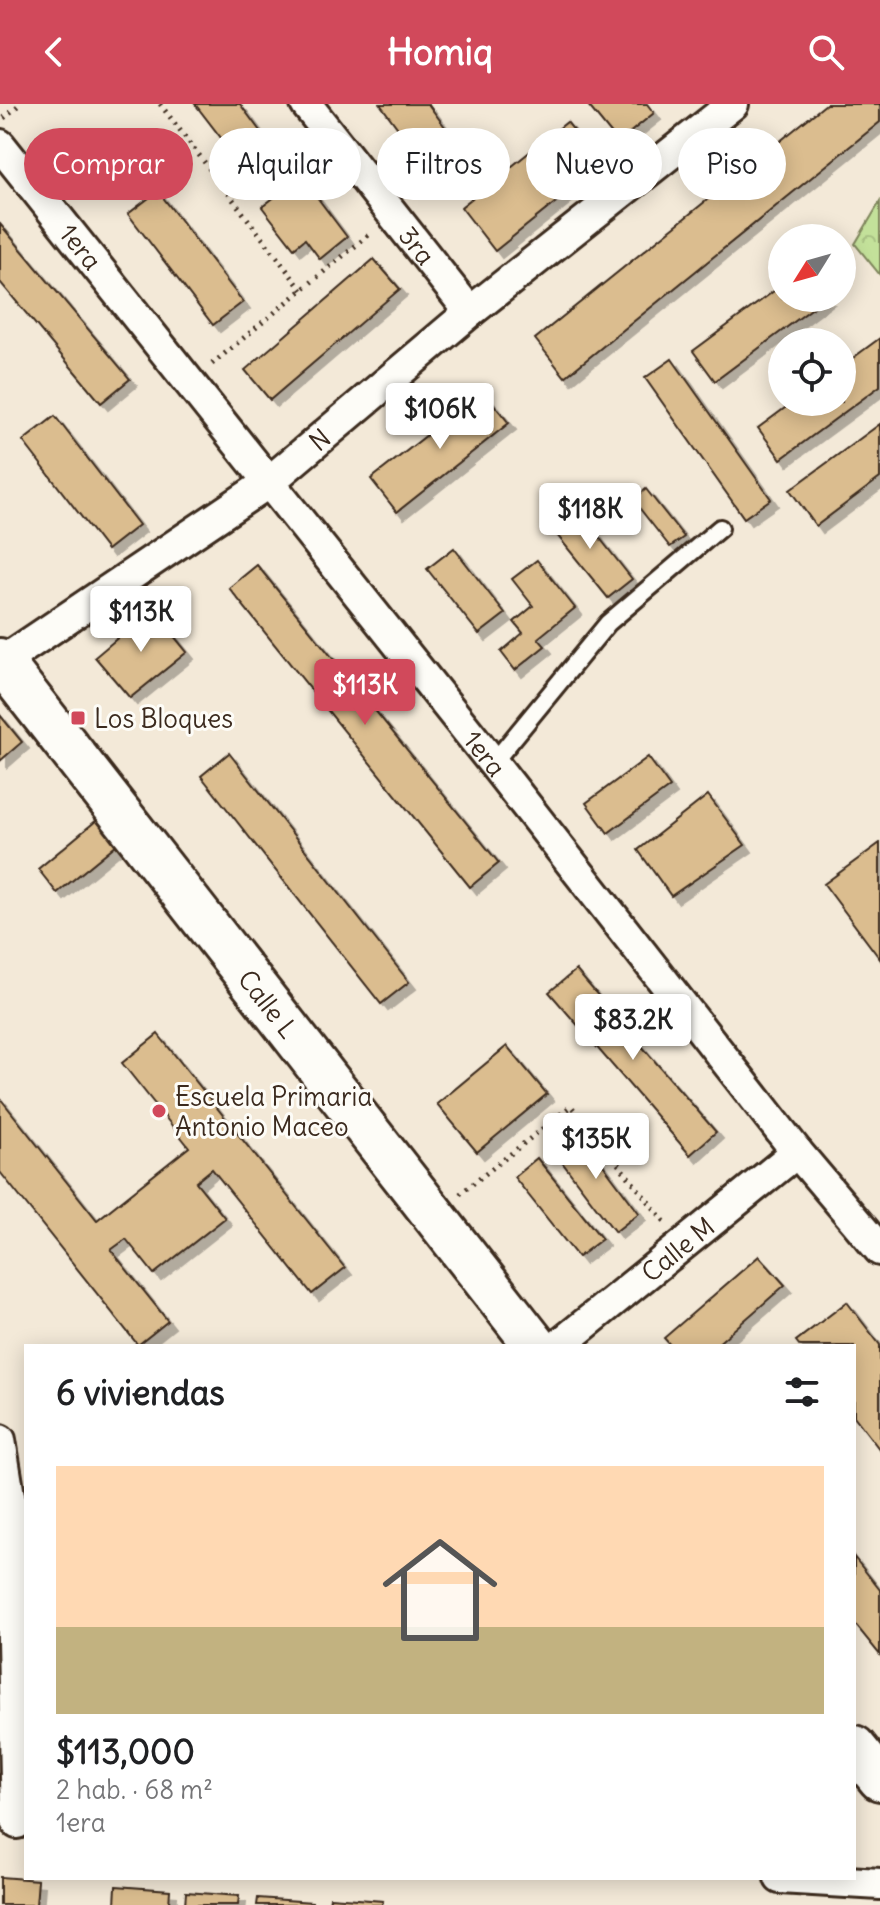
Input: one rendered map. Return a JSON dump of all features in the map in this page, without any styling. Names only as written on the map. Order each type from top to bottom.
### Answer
[{"type":"street","name":"3ra","points":[[306,104],[470,312]]},
{"type":"street","name":"N","points":[[1,661],[269,482],[470,312],[733,104]]},
{"type":"street","name":"1era","points":[[0,145],[493,763],[797,1152],[880,1250]]},
{"type":"street","name":"Calle L","points":[[1,661],[534,1344]]},
{"type":"street","name":"Calle M","points":[[560,1344],[797,1152]]},
{"type":"street","points":[[0,1440],[10,1502],[14,1823]]},
{"type":"street","points":[[856,1749],[880,1779]]},
{"type":"street","points":[[813,1880],[880,1884]]},
{"type":"lane","points":[[493,763],[608,623],[720,528]]},
{"type":"path","points":[[0,121],[20,104]]},
{"type":"path","points":[[160,104],[302,290]]},
{"type":"path","points":[[189,382],[393,215]]},
{"type":"path","points":[[435,1214],[571,1106],[683,1244]]},
{"type":"green space","points":[[880,202],[880,275],[856,242]]},
{"type":"building","points":[[195,104],[240,104],[258,128],[213,128]]},
{"type":"building","points":[[380,104],[428,104],[446,128],[398,128]]},
{"type":"building","points":[[587,104],[647,104],[654,113],[635,128],[607,128]]},
{"type":"building","points":[[826,104],[880,104],[880,122],[786,198],[786,136]]},
{"type":"building","points":[[526,155],[526,200],[558,200],[495,251],[461,207],[470,200],[510,200],[510,168]]},
{"type":"building","points":[[146,200],[165,200],[243,302],[213,325],[128,214]]},
{"type":"building","points":[[271,200],[319,200],[347,237],[320,259],[305,239],[294,248],[262,207]]},
{"type":"building","points":[[707,200],[784,200],[565,377],[535,339]]},
{"type":"building","points":[[0,224],[130,379],[101,403],[0,282]]},
{"type":"building","points":[[374,259],[400,289],[270,400],[245,370]]},
{"type":"building","points":[[768,295],[768,312],[807,312],[786,328],[768,328],[768,341],[715,381],[693,351]]},
{"type":"building","points":[[880,338],[880,386],[856,404],[856,356]]},
{"type":"building","points":[[672,359],[771,499],[744,518],[645,378]]},
{"type":"building","points":[[483,391],[509,423],[397,512],[371,479]]},
{"type":"building","points":[[55,416],[139,525],[107,550],[23,441]]},
{"type":"building","points":[[774,416],[839,416],[781,459],[758,428]]},
{"type":"building","points":[[880,424],[880,478],[816,526],[790,490]]},
{"type":"building","points":[[646,489],[684,537],[670,547],[633,500]]},
{"type":"building","points":[[573,504],[632,579],[608,598],[548,524]]},
{"type":"building","points":[[454,548],[505,614],[479,634],[427,569]]},
{"type":"building","points":[[537,560],[575,608],[538,638],[545,646],[515,670],[501,652],[523,633],[514,622],[533,606],[512,579]]},
{"type":"building","points":[[257,565],[499,863],[470,887],[229,588]]},
{"type":"building","points":[[152,609],[187,652],[130,698],[95,657]]},
{"type":"building","points":[[0,715],[22,742],[0,761]]},
{"type":"building","points":[[229,753],[409,982],[381,1004],[201,776]]},
{"type":"building","points":[[648,757],[670,787],[608,833],[586,803]]},
{"type":"building","points":[[708,795],[745,845],[671,896],[638,850]]},
{"type":"building","points":[[97,820],[117,844],[57,893],[38,869]]},
{"type":"building","points":[[880,843],[880,959],[824,884]]},
{"type":"building","points":[[576,970],[716,1132],[690,1155],[549,992]]},
{"type":"building","points":[[158,1034],[345,1268],[312,1294],[212,1169],[196,1182],[225,1218],[154,1274],[126,1239],[111,1250],[168,1321],[137,1344],[0,1172],[0,1098],[97,1220],[189,1147],[122,1063]]},
{"type":"building","points":[[507,1046],[547,1094],[477,1152],[437,1104]]},
{"type":"building","points":[[577,1130],[639,1213],[615,1232],[552,1149]]},
{"type":"building","points":[[537,1158],[602,1239],[578,1257],[514,1177]]},
{"type":"building","points":[[759,1256],[785,1285],[717,1344],[669,1344],[664,1338]]},
{"type":"building","points":[[847,1302],[880,1345],[880,1450],[856,1419],[856,1344],[798,1344],[796,1341]]},
{"type":"building","points":[[856,1560],[880,1590],[880,1655],[856,1625]]},
{"type":"building","points":[[0,1877],[38,1880],[36,1905],[0,1905]]},
{"type":"building","points":[[116,1886],[170,1890],[169,1905],[115,1905]]},
{"type":"building","points":[[186,1892],[239,1896],[238,1905],[185,1905]]},
{"type":"building","points":[[330,1897],[383,1901],[382,1905],[329,1905]]},
{"type":"building","points":[[258,1898],[312,1902],[312,1905],[257,1905]]},
{"type":"place","name":"Los Bloques","points":[[78,718]]},
{"type":"place","name":"Escuela Primaria Antonio Maceo","points":[[159,1111]]}]
